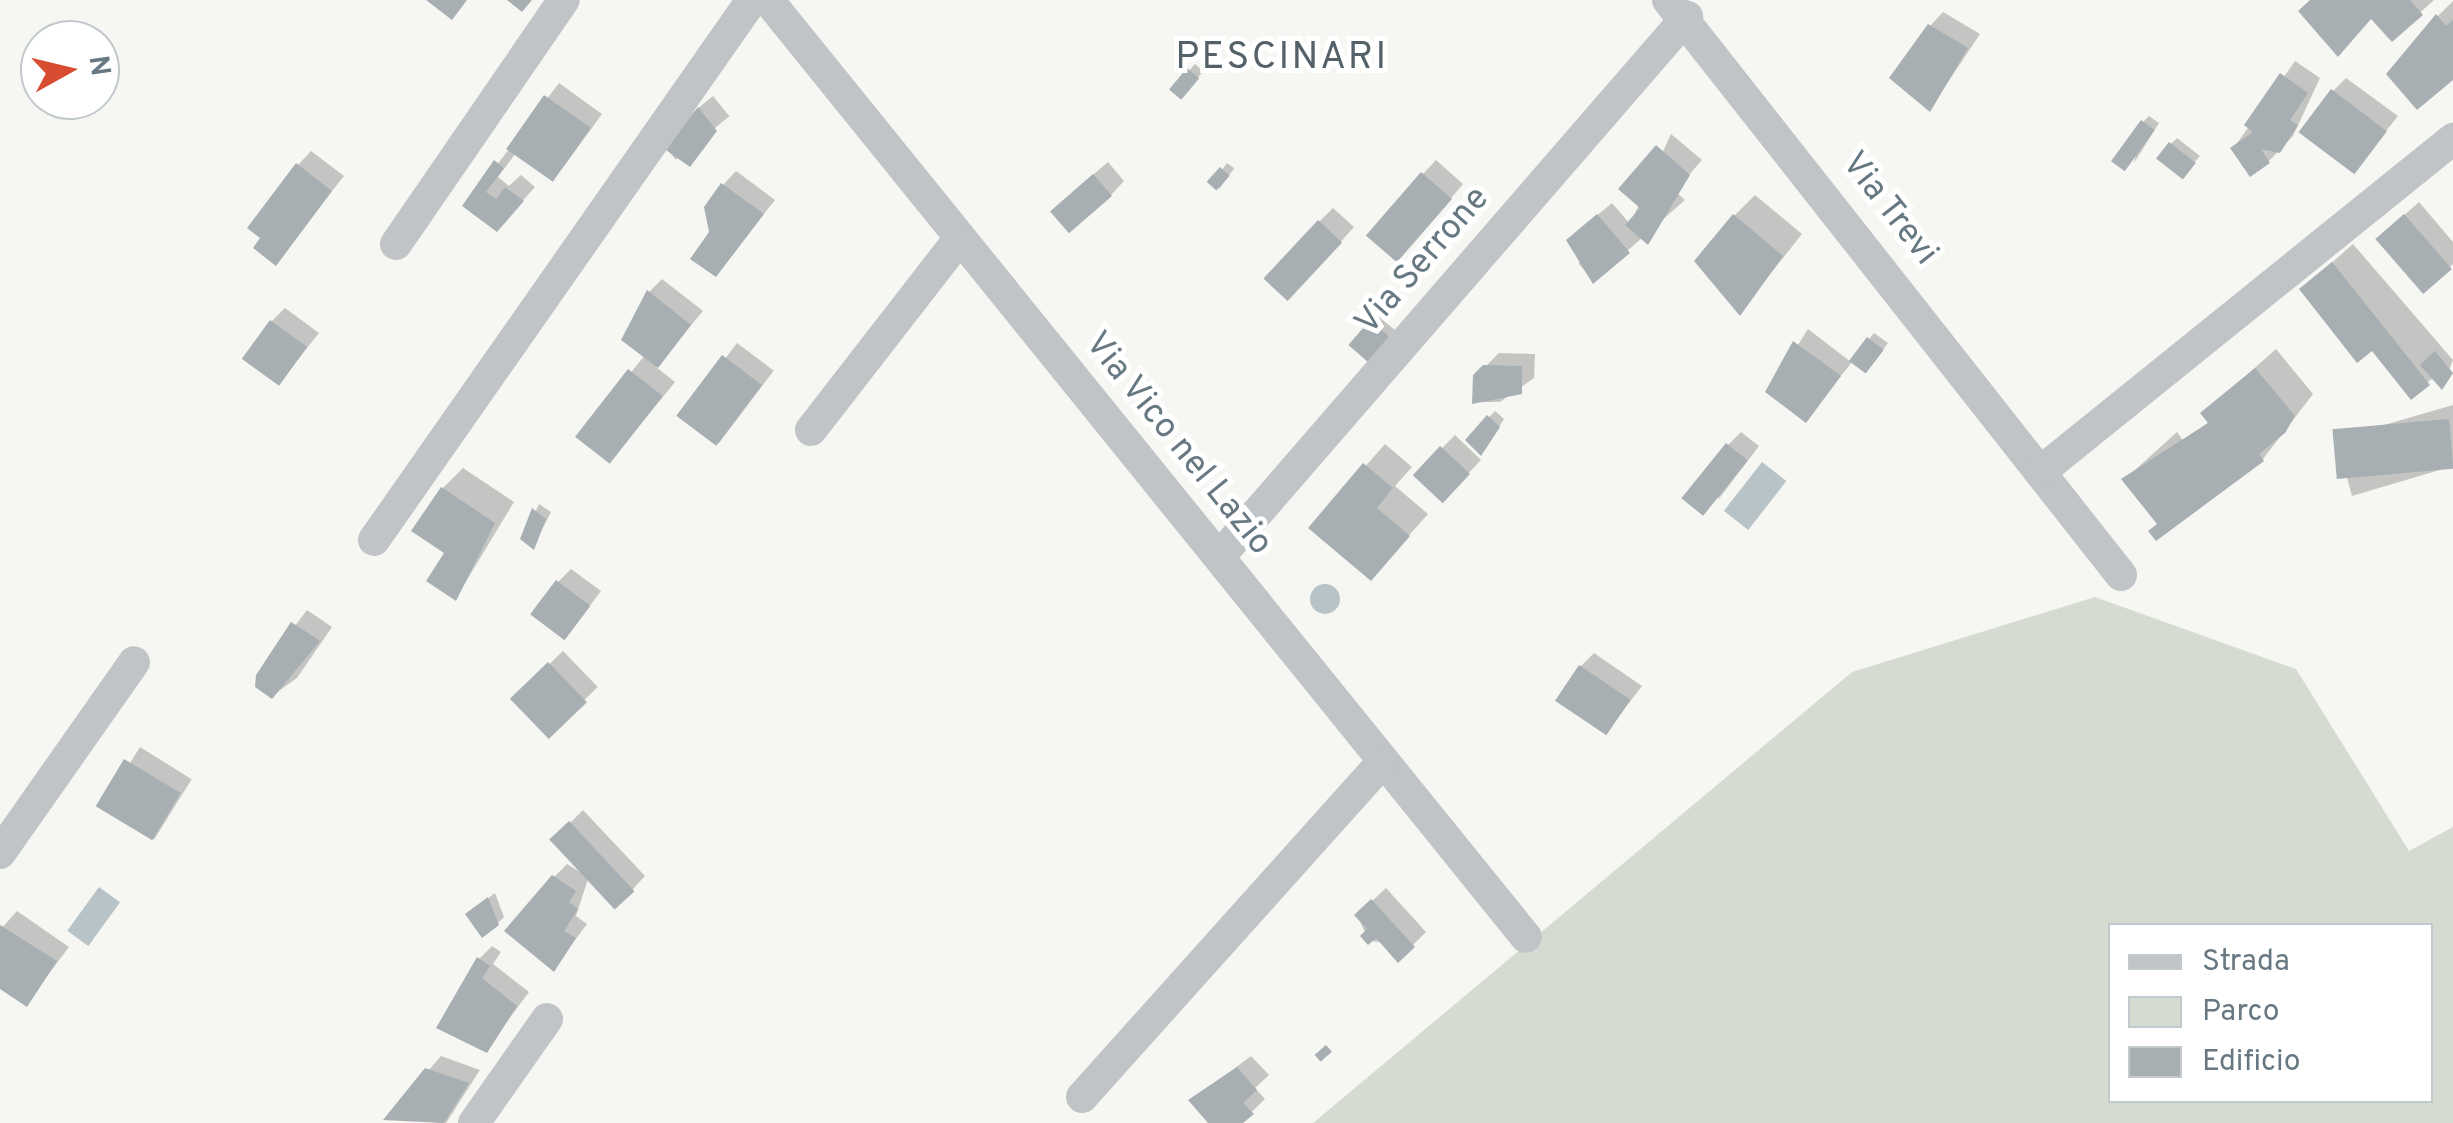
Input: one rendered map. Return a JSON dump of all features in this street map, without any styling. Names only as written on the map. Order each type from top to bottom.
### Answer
[{"type":"street","points":[[396,244],[564,0]]},
{"type":"street","points":[[374,540],[752,0]]},
{"type":"street","name":"Via Vico nel Lazio","points":[[768,0],[1526,938]]},
{"type":"street","name":"Via Trevi","points":[[1678,9],[2121,575]]},
{"type":"street","name":"Via Serrone","points":[[1218,557],[1678,9]]},
{"type":"street","points":[[2040,472],[2453,138]]},
{"type":"street","points":[[811,430],[960,238]]},
{"type":"street","points":[[0,854],[134,662]]},
{"type":"street","points":[[1082,1097],[1383,761]]},
{"type":"street","points":[[474,1123],[547,1019]]},
{"type":"green space","points":[[2095,597],[2296,669],[2409,851],[2453,827],[2453,1123],[1313,1123],[1852,672]]},
{"type":"shaded area","points":[[1762,462],[1786,481],[1748,530],[1724,511]]},
{"type":"shaded area","points":[[1325,584],[1336,588],[1340,599],[1336,610],[1325,614],[1314,610],[1310,599],[1314,588]]},
{"type":"shaded area","points":[[99,887],[120,902],[88,946],[67,931]]},
{"type":"building","points":[[426,0],[467,0],[452,20]]},
{"type":"building","points":[[507,0],[532,0],[522,12]]},
{"type":"building","points":[[2310,0],[2410,0],[2423,15],[2392,42],[2371,19],[2338,57],[2298,11]]},
{"type":"building","points":[[2436,14],[2446,26],[2453,20],[2453,80],[2417,110],[2386,74]]},
{"type":"building","points":[[1928,24],[1968,48],[1930,112],[1889,78]]},
{"type":"building","points":[[1187,68],[1199,78],[1181,100],[1169,89]]},
{"type":"building","points":[[2280,73],[2308,93],[2290,120],[2298,125],[2280,153],[2261,149],[2270,163],[2250,177],[2230,148],[2253,132],[2244,125]]},
{"type":"building","points":[[2331,89],[2387,131],[2354,174],[2299,132]]},
{"type":"building","points":[[544,95],[591,128],[553,182],[506,149]]},
{"type":"building","points":[[698,107],[717,131],[690,167],[666,150]]},
{"type":"building","points":[[2141,120],[2155,130],[2125,171],[2111,161]]},
{"type":"building","points":[[2169,142],[2196,163],[2183,179],[2156,159]]},
{"type":"building","points":[[1656,145],[1690,175],[1648,245],[1625,225],[1640,208],[1618,189]]},
{"type":"building","points":[[494,160],[504,168],[486,192],[496,199],[505,187],[524,201],[497,232],[462,206]]},
{"type":"building","points":[[296,163],[332,191],[276,266],[253,248],[260,238],[247,228]]},
{"type":"building","points":[[1220,167],[1230,176],[1216,191],[1207,182]]},
{"type":"building","points":[[1421,172],[1452,199],[1397,262],[1366,235]]},
{"type":"building","points":[[1093,174],[1112,196],[1069,233],[1050,211]]},
{"type":"building","points":[[721,183],[764,214],[716,277],[690,259],[709,232],[704,207]]},
{"type":"building","points":[[1597,214],[1630,253],[1593,284],[1566,240]]},
{"type":"building","points":[[1733,214],[1783,256],[1740,316],[1694,261]]},
{"type":"building","points":[[2404,214],[2452,269],[2423,294],[2375,239]]},
{"type":"building","points":[[1318,220],[1342,243],[1288,301],[1263,279]]},
{"type":"building","points":[[2332,262],[2430,385],[2411,400],[2372,351],[2357,363],[2299,289]]},
{"type":"building","points":[[647,290],[691,325],[658,368],[621,340]]},
{"type":"building","points":[[270,320],[307,347],[279,386],[242,359]]},
{"type":"building","points":[[1370,320],[1391,338],[1369,363],[1348,345]]},
{"type":"building","points":[[1867,337],[1884,350],[1866,374],[1849,361]]},
{"type":"building","points":[[1793,341],[1841,376],[1806,423],[1765,392]]},
{"type":"building","points":[[2435,351],[2453,373],[2442,390],[2420,365]]},
{"type":"building","points":[[722,355],[762,385],[716,446],[676,416]]},
{"type":"building","points":[[1483,365],[1522,366],[1522,394],[1472,404],[1473,375]]},
{"type":"building","points":[[2255,368],[2295,416],[2285,433],[2259,454],[2264,461],[2156,541],[2148,531],[2157,524],[2121,479],[2208,423],[2200,413]]},
{"type":"building","points":[[628,369],[663,396],[610,464],[575,437]]},
{"type":"building","points":[[1487,415],[1500,427],[1481,456],[1465,440]]},
{"type":"building","points":[[2449,419],[2453,469],[2337,479],[2332,429]]},
{"type":"building","points":[[1726,443],[1748,461],[1703,516],[1681,498]]},
{"type":"building","points":[[1440,446],[1470,474],[1443,503],[1413,475]]},
{"type":"building","points":[[1363,463],[1393,488],[1377,508],[1410,536],[1371,581],[1308,528]]},
{"type":"building","points":[[441,487],[495,523],[456,601],[426,581],[444,553],[411,531]]},
{"type":"building","points":[[532,508],[546,519],[534,550],[520,539]]},
{"type":"building","points":[[556,580],[590,606],[564,640],[530,614]]},
{"type":"building","points":[[291,622],[320,641],[272,699],[255,687],[256,675]]},
{"type":"building","points":[[548,662],[587,702],[549,739],[510,699]]},
{"type":"building","points":[[1579,665],[1630,700],[1606,735],[1555,701]]},
{"type":"building","points":[[124,759],[181,793],[152,840],[96,806]]},
{"type":"building","points":[[569,821],[634,891],[615,910],[549,839]]},
{"type":"building","points":[[552,875],[576,891],[569,902],[578,909],[564,931],[576,938],[554,972],[504,931]]},
{"type":"building","points":[[488,897],[499,925],[482,938],[465,914]]},
{"type":"building","points":[[1371,899],[1415,947],[1398,963],[1376,938],[1368,945],[1360,936],[1367,929],[1354,915]]},
{"type":"building","points":[[0,925],[57,961],[27,1007],[0,989]]},
{"type":"building","points":[[477,957],[490,966],[482,978],[517,1006],[487,1053],[436,1028]]},
{"type":"building","points":[[1326,1045],[1332,1052],[1321,1062],[1315,1055]]},
{"type":"building","points":[[1237,1067],[1257,1090],[1243,1103],[1254,1114],[1243,1123],[1208,1123],[1188,1100]]},
{"type":"building","points":[[425,1068],[469,1083],[444,1123],[383,1120]]},
{"type":"district","name":"PESCINARI","points":[[1282,59]]}]
